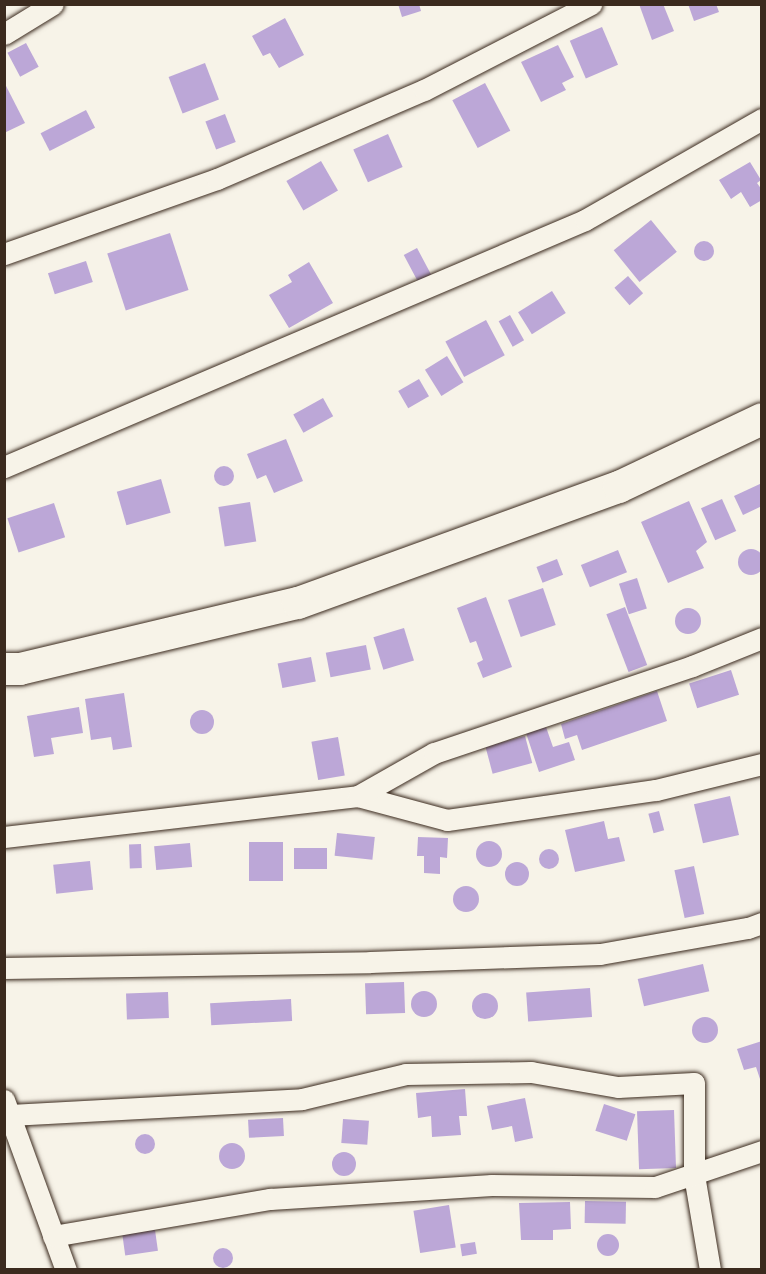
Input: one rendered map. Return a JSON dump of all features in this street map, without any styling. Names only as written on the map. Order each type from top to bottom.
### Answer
[{"type":"street","points":[[4,34],[53,4]]},
{"type":"street","points":[[4,254],[217,179],[424,90],[591,4]]},
{"type":"street","points":[[4,468],[585,220],[762,119]]},
{"type":"street","points":[[4,669],[20,669],[298,603],[619,487],[762,419]]},
{"type":"street","points":[[358,796],[434,753],[692,666],[762,638]]},
{"type":"street","points":[[4,837],[358,796],[447,820],[656,790],[762,764]]},
{"type":"street","points":[[4,968],[370,962],[600,954],[762,923]]},
{"type":"street","points":[[66,1269],[7,1107],[302,1099],[406,1074],[531,1072],[618,1087],[694,1083],[694,1174],[710,1269]]},
{"type":"street","points":[[53,1236],[270,1199],[492,1185],[655,1187],[762,1151]]},
{"type":"building","points":[[398,4],[419,4],[421,11],[402,17]]},
{"type":"building","points":[[639,4],[663,4],[674,31],[652,40]]},
{"type":"building","points":[[688,4],[716,4],[719,12],[694,21]]},
{"type":"building","points":[[285,18],[304,55],[279,68],[270,53],[263,56],[252,36]]},
{"type":"building","points":[[602,27],[618,65],[586,78],[570,41]]},
{"type":"building","points":[[26,43],[39,67],[20,77],[7,53]]},
{"type":"building","points":[[558,45],[574,77],[562,83],[566,90],[541,102],[521,62]]},
{"type":"building","points":[[205,63],[219,99],[183,113],[169,77]]},
{"type":"building","points":[[4,82],[25,123],[4,133]]},
{"type":"building","points":[[485,83],[510,131],[478,148],[452,100]]},
{"type":"building","points":[[86,110],[95,128],[50,151],[41,133]]},
{"type":"building","points":[[225,114],[236,142],[216,150],[205,122]]},
{"type":"building","points":[[388,134],[403,167],[368,182],[353,149]]},
{"type":"building","points":[[321,161],[338,190],[303,210],[286,181]]},
{"type":"building","points":[[750,162],[761,180],[757,183],[762,190],[762,200],[750,207],[741,192],[731,199],[719,180]]},
{"type":"building","points":[[651,220],[677,252],[639,282],[614,250]]},
{"type":"building","points":[[170,233],[189,290],[126,310],[107,253]]},
{"type":"building","points":[[700,241],[708,241],[714,247],[714,255],[708,261],[700,261],[694,255],[694,247]]},
{"type":"building","points":[[417,248],[431,274],[418,282],[404,255]]},
{"type":"building","points":[[86,261],[93,282],[55,294],[48,273]]},
{"type":"building","points":[[309,262],[333,303],[289,328],[269,295],[292,282],[288,275]]},
{"type":"building","points":[[628,276],[643,293],[630,305],[614,288]]},
{"type":"building","points":[[552,291],[566,313],[532,334],[518,312]]},
{"type":"building","points":[[510,315],[524,340],[513,347],[499,321]]},
{"type":"building","points":[[486,320],[505,355],[464,377],[445,342]]},
{"type":"building","points":[[447,356],[463,382],[441,396],[425,370]]},
{"type":"building","points":[[419,379],[429,396],[408,408],[398,391]]},
{"type":"building","points":[[323,398],[333,416],[303,433],[293,414]]},
{"type":"building","points":[[286,439],[303,481],[274,493],[266,475],[257,479],[247,454]]},
{"type":"building","points":[[220,466],[228,466],[234,472],[234,480],[228,486],[220,486],[214,480],[214,472]]},
{"type":"building","points":[[161,479],[171,513],[126,525],[117,492]]},
{"type":"building","points":[[762,483],[762,506],[743,515],[734,496]]},
{"type":"building","points":[[722,499],[736,531],[715,540],[701,508]]},
{"type":"building","points":[[689,501],[707,542],[696,551],[704,568],[668,583],[641,522]]},
{"type":"building","points":[[250,502],[256,542],[225,547],[218,507]]},
{"type":"building","points":[[54,503],[65,537],[19,552],[7,518]]},
{"type":"building","points":[[751,549],[760,553],[764,562],[760,571],[751,575],[742,571],[738,562],[742,553]]},
{"type":"building","points":[[618,550],[627,572],[590,587],[581,565]]},
{"type":"building","points":[[557,559],[563,575],[543,583],[536,567]]},
{"type":"building","points":[[637,578],[647,608],[629,614],[619,584]]},
{"type":"building","points":[[543,588],[556,625],[521,637],[508,600]]},
{"type":"building","points":[[486,597],[512,667],[483,678],[477,663],[483,660],[476,641],[470,643],[457,608]]},
{"type":"building","points":[[625,607],[647,665],[629,672],[606,614]]},
{"type":"building","points":[[688,608],[697,612],[701,621],[697,630],[688,634],[679,630],[675,621],[679,612]]},
{"type":"building","points":[[404,628],[414,661],[383,670],[373,637]]},
{"type":"building","points":[[366,645],[371,670],[331,677],[326,653]]},
{"type":"building","points":[[311,657],[316,682],[282,688],[278,663]]},
{"type":"building","points":[[731,670],[739,695],[697,708],[689,684]]},
{"type":"building","points":[[657,691],[667,721],[582,750],[577,735],[565,739],[561,724]]},
{"type":"building","points":[[124,693],[132,747],[113,750],[111,737],[91,740],[85,699]]},
{"type":"building","points":[[79,707],[83,733],[51,738],[54,754],[34,757],[27,716]]},
{"type":"building","points":[[202,710],[207,711],[213,717],[213,727],[207,733],[202,734],[197,733],[191,727],[190,722],[191,717],[197,711]]},
{"type":"building","points":[[546,727],[553,747],[569,742],[575,760],[539,772],[526,733]]},
{"type":"building","points":[[525,736],[532,763],[493,774],[485,747]]},
{"type":"building","points":[[338,737],[345,775],[318,780],[311,742]]},
{"type":"building","points":[[730,796],[739,835],[703,843],[694,804]]},
{"type":"building","points":[[659,811],[664,830],[654,833],[648,814]]},
{"type":"building","points":[[604,821],[608,839],[619,837],[625,861],[575,872],[565,830]]},
{"type":"building","points":[[337,833],[375,837],[372,860],[335,856]]},
{"type":"building","points":[[418,837],[448,838],[447,858],[440,857],[440,874],[424,873],[424,856],[417,856]]},
{"type":"building","points":[[489,841],[498,845],[502,854],[498,863],[489,867],[480,863],[476,854],[480,845]]},
{"type":"building","points":[[249,842],[283,842],[283,881],[249,881]]},
{"type":"building","points":[[190,843],[192,867],[156,870],[154,846]]},
{"type":"building","points":[[129,844],[141,844],[142,868],[130,868]]},
{"type":"building","points":[[294,848],[327,848],[327,869],[294,869]]},
{"type":"building","points":[[549,849],[556,852],[559,859],[556,866],[549,869],[542,866],[539,859],[542,852]]},
{"type":"building","points":[[90,861],[93,890],[56,894],[53,865]]},
{"type":"building","points":[[517,862],[525,866],[529,874],[525,882],[517,886],[509,882],[505,874],[509,866]]},
{"type":"building","points":[[694,866],[704,914],[685,918],[674,870]]},
{"type":"building","points":[[466,886],[475,890],[479,899],[475,908],[466,912],[457,908],[453,899],[457,890]]},
{"type":"building","points":[[703,964],[709,991],[644,1006],[638,979]]},
{"type":"building","points":[[404,982],[405,1013],[366,1014],[365,983]]},
{"type":"building","points":[[590,988],[592,1017],[528,1021],[526,992]]},
{"type":"building","points":[[424,991],[433,995],[437,1004],[433,1013],[424,1017],[415,1013],[411,1004],[415,995]]},
{"type":"building","points":[[168,992],[169,1018],[127,1019],[126,993]]},
{"type":"building","points":[[485,993],[494,997],[498,1006],[494,1015],[485,1019],[476,1015],[472,1006],[476,997]]},
{"type":"building","points":[[291,999],[292,1021],[211,1025],[210,1003]]},
{"type":"building","points":[[705,1017],[714,1021],[718,1030],[714,1039],[705,1043],[696,1039],[692,1030],[696,1021]]},
{"type":"building","points":[[762,1041],[761,1082],[756,1067],[744,1070],[737,1049]]},
{"type":"building","points":[[465,1089],[467,1116],[459,1116],[461,1135],[432,1137],[431,1116],[418,1118],[416,1093]]},
{"type":"building","points":[[525,1098],[533,1138],[515,1142],[512,1126],[492,1130],[487,1106]]},
{"type":"building","points":[[604,1104],[635,1114],[627,1141],[595,1131]]},
{"type":"building","points":[[674,1110],[676,1168],[639,1169],[637,1111]]},
{"type":"building","points":[[283,1118],[284,1136],[249,1138],[248,1120]]},
{"type":"building","points":[[343,1119],[369,1121],[367,1145],[341,1143]]},
{"type":"building","points":[[141,1134],[149,1134],[155,1140],[155,1148],[149,1154],[141,1154],[135,1148],[135,1140]]},
{"type":"building","points":[[232,1143],[241,1147],[245,1156],[241,1165],[232,1169],[223,1165],[219,1156],[223,1147]]},
{"type":"building","points":[[344,1152],[353,1155],[356,1164],[353,1173],[344,1176],[335,1173],[332,1164],[335,1155]]},
{"type":"building","points":[[585,1201],[626,1202],[626,1224],[585,1223]]},
{"type":"building","points":[[570,1202],[571,1229],[553,1230],[553,1240],[521,1240],[519,1203]]},
{"type":"building","points":[[449,1205],[456,1247],[420,1253],[413,1211]]},
{"type":"building","points":[[155,1230],[158,1251],[125,1255],[122,1235]]},
{"type":"building","points":[[608,1234],[616,1237],[619,1245],[616,1253],[608,1256],[600,1253],[597,1245],[600,1237]]},
{"type":"building","points":[[475,1242],[477,1254],[462,1256],[460,1244]]},
{"type":"building","points":[[219,1248],[227,1248],[233,1254],[233,1262],[227,1268],[219,1268],[213,1262],[213,1254]]}]
